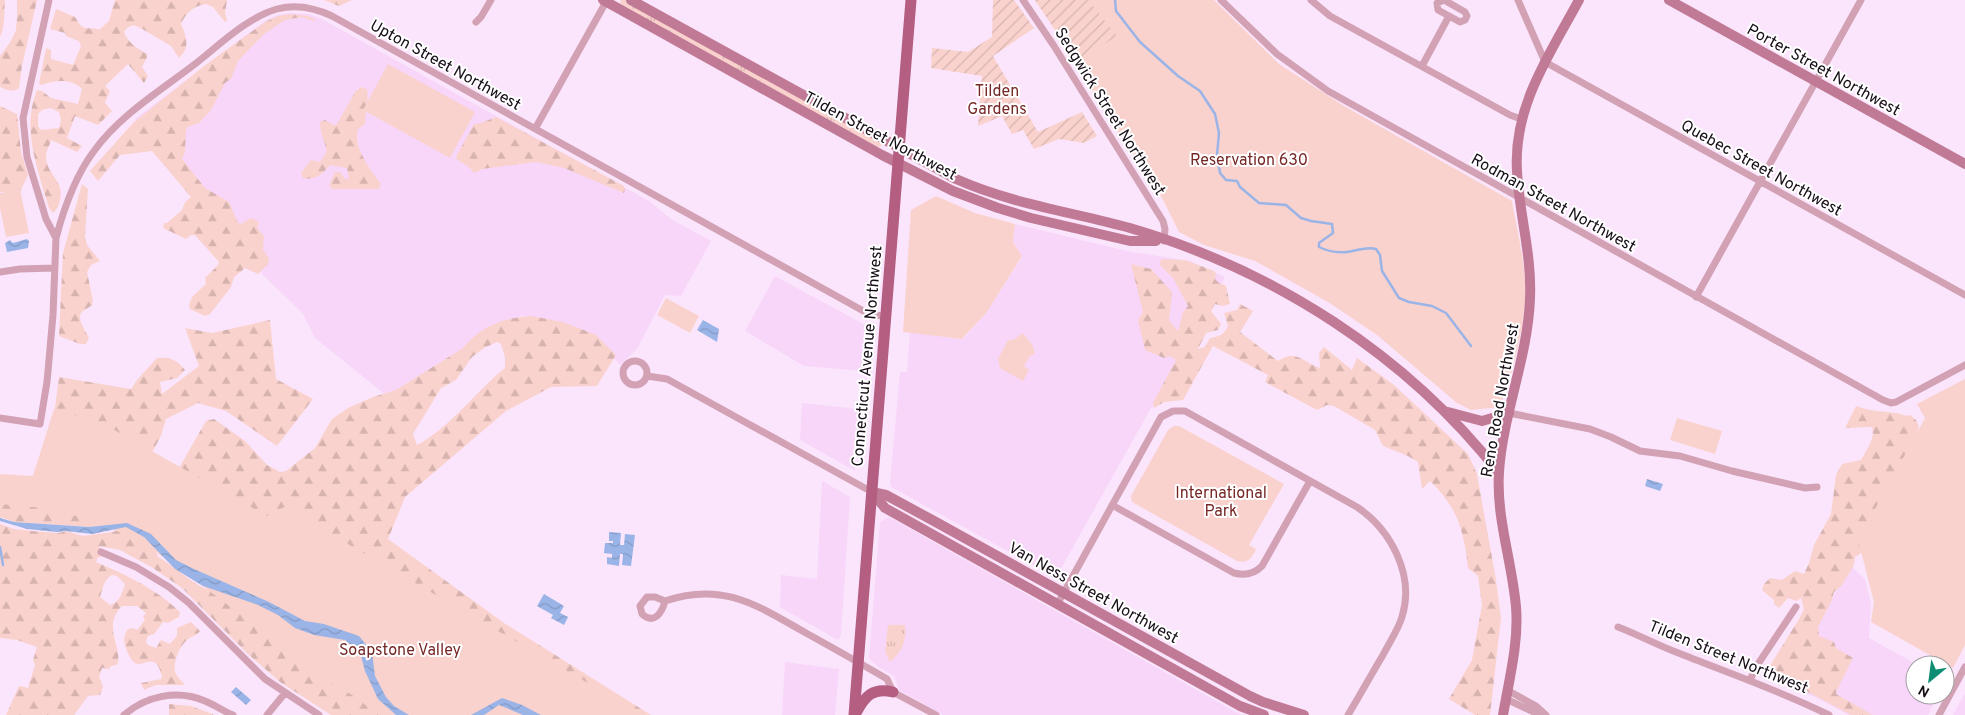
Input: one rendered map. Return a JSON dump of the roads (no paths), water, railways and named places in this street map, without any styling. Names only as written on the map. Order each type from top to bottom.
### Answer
[{"type":"main road","name":"Connecticut Avenue Northwest","points":[[854,715],[912,0]]},
{"type":"main road","points":[[854,715],[870,694],[881,690],[893,692]]},
{"type":"street","points":[[49,0],[25,102],[23,122],[27,154],[39,199],[50,229],[56,238]]},
{"type":"street","points":[[476,22],[491,0]]},
{"type":"street","name":"Tilden Street Northwest","points":[[631,0],[956,180],[1016,202],[1113,224],[1232,266],[1271,285],[1314,310],[1379,354],[1469,435],[1499,473]]},
{"type":"street","name":"Sedgwick Street Northwest","points":[[1023,0],[1054,46],[1163,221],[1165,229],[1164,241]]},
{"type":"street","name":"Rodman Street Northwest","points":[[1221,0],[1267,46],[1316,84],[1883,400],[1891,403],[1896,402],[1965,365]]},
{"type":"street","points":[[1311,0],[1330,16],[1510,115],[1521,119]]},
{"type":"street","points":[[1518,0],[1545,62]]},
{"type":"street","name":"Reno Road Northwest","points":[[1503,715],[1516,617],[1514,590],[1501,516],[1499,473],[1509,413],[1528,326],[1530,298],[1530,258],[1520,199],[1516,156],[1521,119],[1530,92],[1579,0]]},
{"type":"street","name":"Porter Street Northwest","points":[[1669,0],[1965,164]]},
{"type":"street","points":[[1696,297],[1860,0]]},
{"type":"street","points":[[536,129],[606,1]]},
{"type":"street","name":"Tilden Street Northwest","points":[[606,1],[898,163],[953,191],[1013,213],[1130,241],[1164,241]]},
{"type":"street","name":"Upton Street Northwest","points":[[0,418],[40,424],[48,372],[53,315],[56,238],[69,198],[92,153],[108,133],[157,92],[255,19],[282,8],[309,8],[327,14],[867,312],[886,318]]},
{"type":"street","points":[[1422,66],[1449,16]]},
{"type":"street","name":"Quebec Street Northwest","points":[[1545,62],[1965,295]]},
{"type":"street","points":[[1013,213],[1016,202]]},
{"type":"street","points":[[0,272],[20,269],[54,268]]},
{"type":"street","name":"Van Ness Street Northwest","points":[[647,376],[667,379],[872,492],[886,495],[1250,696],[1304,715]]},
{"type":"street","points":[[1058,603],[1161,417],[1177,411],[1189,414],[1356,507],[1376,522],[1392,544],[1404,578],[1405,602],[1401,621],[1348,715]]},
{"type":"street","points":[[1444,411],[1482,421],[1509,413],[1590,429],[1640,451],[1680,456],[1732,471],[1805,488],[1817,487]]},
{"type":"street","points":[[1112,505],[1234,573],[1245,574],[1257,571],[1262,566],[1310,481]]},
{"type":"street","name":"Van Ness Street Northwest","points":[[872,492],[885,508],[1240,706],[1264,715]]},
{"type":"street","points":[[101,552],[136,567],[174,591],[189,603],[255,670],[285,693],[319,715]]},
{"type":"street","points":[[665,601],[685,594],[695,593],[734,598],[758,607],[887,679],[893,692],[936,715]]},
{"type":"street","points":[[1750,680],[1756,667],[1796,607]]},
{"type":"street","name":"Tilden Street Northwest","points":[[1618,627],[1635,633],[1669,650],[1750,680],[1829,715]]},
{"type":"street","points":[[1939,715],[1965,667]]},
{"type":"street","points":[[267,715],[285,693]]},
{"type":"street","points":[[124,715],[144,702],[173,695],[201,699],[233,715]]},
{"type":"street","points":[[1506,695],[1540,715]]},
{"type":"street","points":[[1506,695],[1536,706],[1546,715]]},
{"type":"water","points":[[27,239],[29,241],[28,248],[7,252],[5,243],[10,240],[13,243]]},
{"type":"water","points":[[703,320],[719,329],[717,342],[697,330]]},
{"type":"water","points":[[1647,479],[1663,484],[1660,491],[1645,486]]},
{"type":"water","points":[[0,518],[14,522],[89,527],[127,523],[151,534],[176,560],[194,569],[269,602],[305,621],[324,624],[359,636],[372,652],[375,676],[386,697],[394,706],[409,715],[396,715],[378,699],[365,671],[360,652],[345,640],[314,635],[295,628],[278,615],[258,605],[203,586],[175,569],[144,537],[126,527],[92,534],[66,531],[57,532],[27,529],[0,521]]},
{"type":"water","points":[[609,532],[621,533],[620,545],[624,545],[625,534],[635,535],[631,566],[622,565],[623,554],[620,554],[619,566],[607,564],[607,557],[612,558],[612,554],[604,553],[605,543],[613,543],[613,541],[609,541]]},
{"type":"water","points":[[544,594],[564,606],[560,613],[568,617],[564,625],[551,618],[553,615],[537,606]]},
{"type":"water","points":[[236,687],[251,700],[246,705],[231,692]]},
{"type":"water","points":[[502,698],[522,705],[541,715],[523,715],[499,705],[484,715],[471,715]]},
{"type":"waterway","points":[[1115,0],[1116,11],[1140,42],[1178,76],[1200,91],[1215,114],[1219,133],[1217,155],[1220,173],[1226,180],[1237,181],[1240,187],[1259,203],[1286,205],[1301,218],[1332,224],[1333,233],[1319,243],[1319,247],[1329,251],[1340,252],[1365,248],[1376,249],[1380,255],[1382,271],[1399,298],[1409,302],[1432,306],[1446,313],[1471,346]]},
{"type":"waterway","points":[[0,547],[3,565]]},
{"type":"park label","name":"Tilden Gardens","points":[[997,99]]},
{"type":"park label","name":"Reservation 630","points":[[1249,159]]},
{"type":"park label","name":"International Park","points":[[1221,501]]},
{"type":"park label","name":"Soapstone Valley","points":[[400,649]]}]
